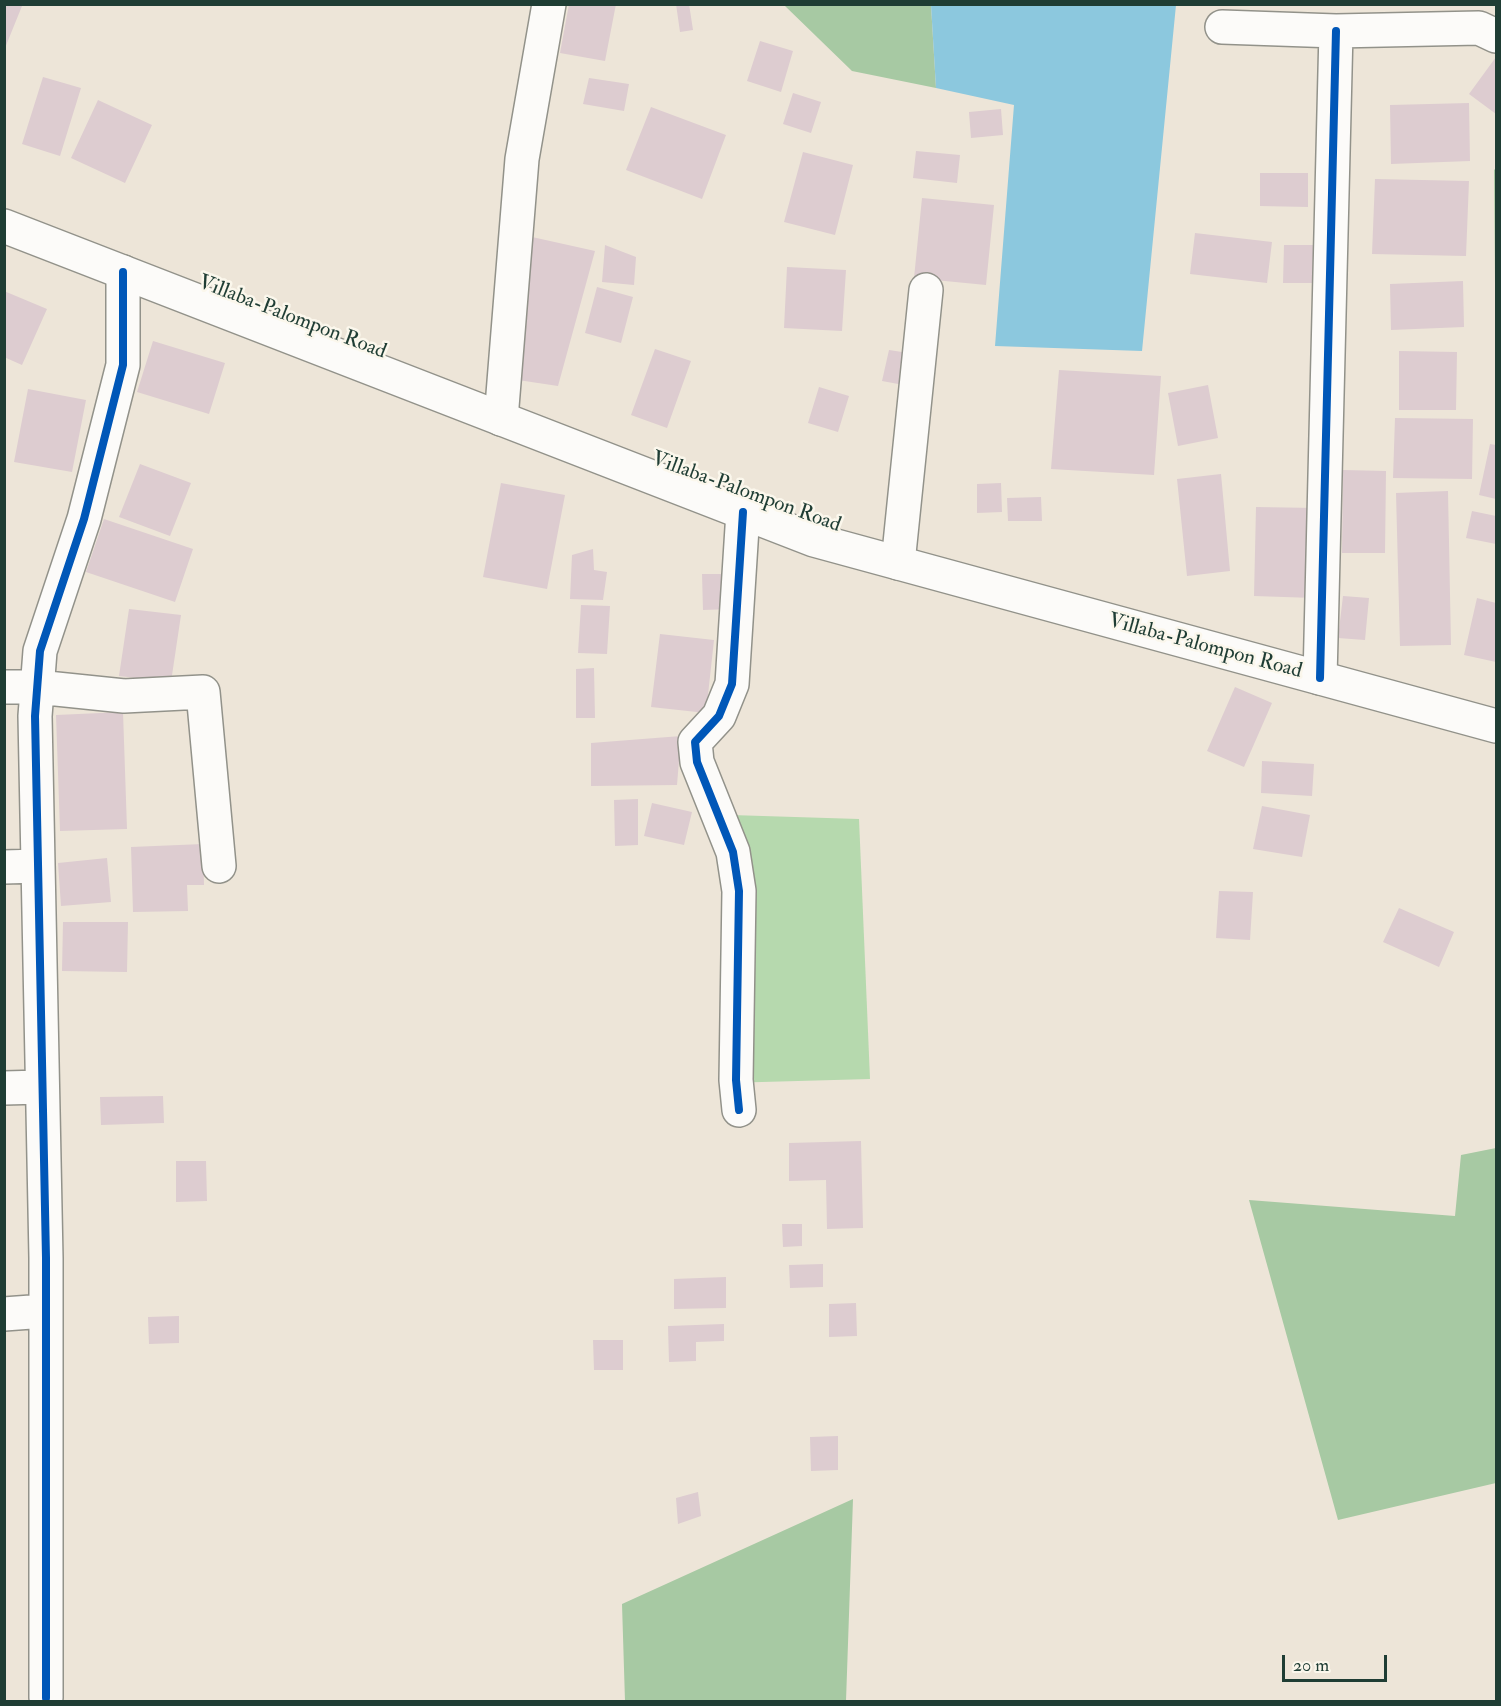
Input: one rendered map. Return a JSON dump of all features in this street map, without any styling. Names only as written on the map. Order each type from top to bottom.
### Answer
[{"type":"street","points":[[501,419],[522,159],[549,4]]},
{"type":"street","points":[[1222,27],[1359,22],[1479,28],[1497,36]]},
{"type":"street","points":[[1320,678],[1359,22]]},
{"type":"street","name":"Villaba-Palompon Road","points":[[4,226],[814,540],[1497,726]]},
{"type":"street","points":[[46,1698],[45,1311],[35,716],[40,651],[84,519],[123,365],[123,272]]},
{"type":"street","points":[[898,563],[926,290]]},
{"type":"street","points":[[740,1110],[736,1080],[739,891],[733,852],[697,762],[695,742],[718,716],[732,684],[743,512]]},
{"type":"street","points":[[4,687],[37,687],[124,696],[203,692],[219,866]]},
{"type":"street","points":[[4,867],[38,866]]},
{"type":"street","points":[[4,1088],[42,1087]]},
{"type":"street","points":[[4,1314],[45,1311]]},
{"type":"green space","points":[[784,5],[931,5],[936,88],[852,71]]},
{"type":"green space","points":[[1496,168],[1496,398],[1494,170]]},
{"type":"green space","points":[[731,815],[859,819],[870,1079],[726,1083]]},
{"type":"green space","points":[[1496,1148],[1496,1483],[1338,1520],[1249,1200],[1455,1216],[1461,1155]]},
{"type":"green space","points":[[853,1499],[846,1701],[625,1701],[622,1604]]},
{"type":"water","points":[[931,5],[1176,5],[1142,351],[995,346],[1014,105],[936,88]]},
{"type":"building","points":[[4,4],[22,6],[5,48],[4,48]]},
{"type":"building","points":[[569,4],[616,4],[605,61],[560,53]]},
{"type":"building","points":[[676,4],[689,4],[693,30],[680,32]]},
{"type":"building","points":[[760,41],[793,51],[781,92],[747,81]]},
{"type":"building","points":[[1496,57],[1496,114],[1469,94]]},
{"type":"building","points":[[43,77],[81,88],[60,156],[22,144]]},
{"type":"building","points":[[589,78],[629,84],[624,111],[583,104]]},
{"type":"building","points":[[793,93],[821,102],[811,133],[783,124]]},
{"type":"building","points":[[98,100],[152,125],[125,183],[71,158]]},
{"type":"building","points":[[1469,103],[1470,161],[1391,164],[1390,105]]},
{"type":"building","points":[[651,107],[726,135],[702,199],[626,170]]},
{"type":"building","points":[[1001,109],[1003,135],[971,138],[969,112]]},
{"type":"building","points":[[916,151],[960,155],[957,183],[913,178]]},
{"type":"building","points":[[803,152],[853,165],[835,235],[784,222]]},
{"type":"building","points":[[1260,173],[1308,173],[1308,207],[1260,206]]},
{"type":"building","points":[[1375,179],[1469,181],[1466,256],[1372,254]]},
{"type":"building","points":[[922,198],[994,205],[986,285],[914,278]]},
{"type":"building","points":[[1195,233],[1272,242],[1267,283],[1190,274]]},
{"type":"building","points":[[532,237],[595,251],[558,386],[518,380]]},
{"type":"building","points":[[605,245],[636,257],[634,285],[602,282]]},
{"type":"building","points":[[1284,245],[1316,245],[1316,283],[1283,283]]},
{"type":"building","points":[[787,267],[846,270],[842,331],[784,328]]},
{"type":"building","points":[[1463,281],[1464,327],[1391,330],[1390,284]]},
{"type":"building","points":[[597,287],[633,297],[621,343],[585,333]]},
{"type":"building","points":[[4,291],[47,309],[22,365],[4,357]]},
{"type":"building","points":[[153,341],[225,363],[209,414],[137,392]]},
{"type":"building","points":[[655,349],[691,361],[667,428],[631,415]]},
{"type":"building","points":[[889,350],[915,354],[909,386],[882,381]]},
{"type":"building","points":[[1399,351],[1457,352],[1456,410],[1399,410]]},
{"type":"building","points":[[1059,370],[1161,376],[1154,475],[1051,469]]},
{"type":"building","points":[[1208,385],[1218,438],[1178,446],[1168,393]]},
{"type":"building","points":[[819,387],[849,396],[838,432],[808,423]]},
{"type":"building","points":[[28,389],[86,400],[72,472],[14,462]]},
{"type":"building","points":[[1395,418],[1473,419],[1472,479],[1393,478]]},
{"type":"building","points":[[1490,444],[1496,445],[1496,499],[1479,495]]},
{"type":"building","points":[[140,464],[191,483],[170,536],[119,517]]},
{"type":"building","points":[[1343,470],[1386,471],[1385,553],[1342,553]]},
{"type":"building","points":[[1221,474],[1230,571],[1187,576],[1177,479]]},
{"type":"building","points":[[501,483],[565,495],[547,589],[483,577]]},
{"type":"building","points":[[1001,483],[1002,512],[977,513],[977,484]]},
{"type":"building","points":[[1448,491],[1451,645],[1400,646],[1396,493]]},
{"type":"building","points":[[1041,497],[1042,521],[1008,521],[1007,498]]},
{"type":"building","points":[[1256,507],[1316,508],[1314,598],[1254,596]]},
{"type":"building","points":[[1472,511],[1496,516],[1496,544],[1466,538]]},
{"type":"building","points":[[104,519],[193,549],[175,602],[86,572]]},
{"type":"building","points":[[593,549],[594,570],[607,572],[603,600],[570,599],[572,555]]},
{"type":"building","points":[[702,574],[730,574],[731,609],[703,610]]},
{"type":"building","points":[[1343,596],[1369,598],[1365,640],[1338,638]]},
{"type":"building","points":[[1477,598],[1496,603],[1496,662],[1464,655]]},
{"type":"building","points":[[581,605],[610,606],[607,654],[578,653]]},
{"type":"building","points":[[129,609],[181,615],[171,682],[119,676]]},
{"type":"building","points":[[660,634],[714,640],[706,713],[651,707]]},
{"type":"building","points":[[594,668],[595,718],[576,718],[576,669]]},
{"type":"building","points":[[1235,687],[1272,703],[1244,767],[1207,751]]},
{"type":"building","points":[[123,712],[127,829],[60,831],[56,715]]},
{"type":"building","points":[[681,736],[677,785],[591,786],[591,743]]},
{"type":"building","points":[[1262,761],[1314,764],[1312,796],[1261,793]]},
{"type":"building","points":[[638,799],[638,845],[615,846],[614,800]]},
{"type":"building","points":[[652,803],[692,812],[684,845],[644,836]]},
{"type":"building","points":[[1262,806],[1310,815],[1302,857],[1253,849]]},
{"type":"building","points":[[203,844],[204,885],[187,885],[188,911],[133,912],[131,847]]},
{"type":"building","points":[[107,858],[111,902],[61,906],[58,863]]},
{"type":"building","points":[[1219,891],[1253,892],[1250,940],[1216,938]]},
{"type":"building","points":[[1399,908],[1454,932],[1439,967],[1383,942]]},
{"type":"building","points":[[63,922],[128,922],[127,972],[62,971]]},
{"type":"building","points":[[163,1096],[164,1123],[101,1125],[100,1097]]},
{"type":"building","points":[[861,1141],[863,1228],[827,1229],[826,1180],[789,1181],[789,1143]]},
{"type":"building","points":[[176,1161],[206,1161],[207,1201],[176,1202]]},
{"type":"building","points":[[782,1224],[802,1224],[802,1246],[783,1247]]},
{"type":"building","points":[[823,1264],[823,1287],[790,1288],[789,1265]]},
{"type":"building","points":[[726,1277],[726,1308],[674,1309],[674,1279]]},
{"type":"building","points":[[856,1303],[857,1336],[829,1337],[829,1304]]},
{"type":"building","points":[[179,1316],[179,1343],[149,1344],[148,1317]]},
{"type":"building","points":[[724,1324],[724,1341],[696,1342],[696,1361],[669,1362],[668,1326]]},
{"type":"building","points":[[593,1340],[623,1340],[623,1370],[594,1370]]},
{"type":"building","points":[[838,1436],[838,1470],[811,1471],[810,1437]]},
{"type":"building","points":[[698,1492],[701,1516],[678,1524],[676,1498]]},
{"type":"cycle path","points":[[1320,678],[1336,31]]},
{"type":"cycle path","points":[[46,1698],[46,1258],[35,716],[40,651],[84,519],[123,365],[123,272]]},
{"type":"cycle path","points":[[739,1110],[736,1080],[739,891],[733,852],[697,762],[695,742],[719,716],[732,684],[743,512]]}]
